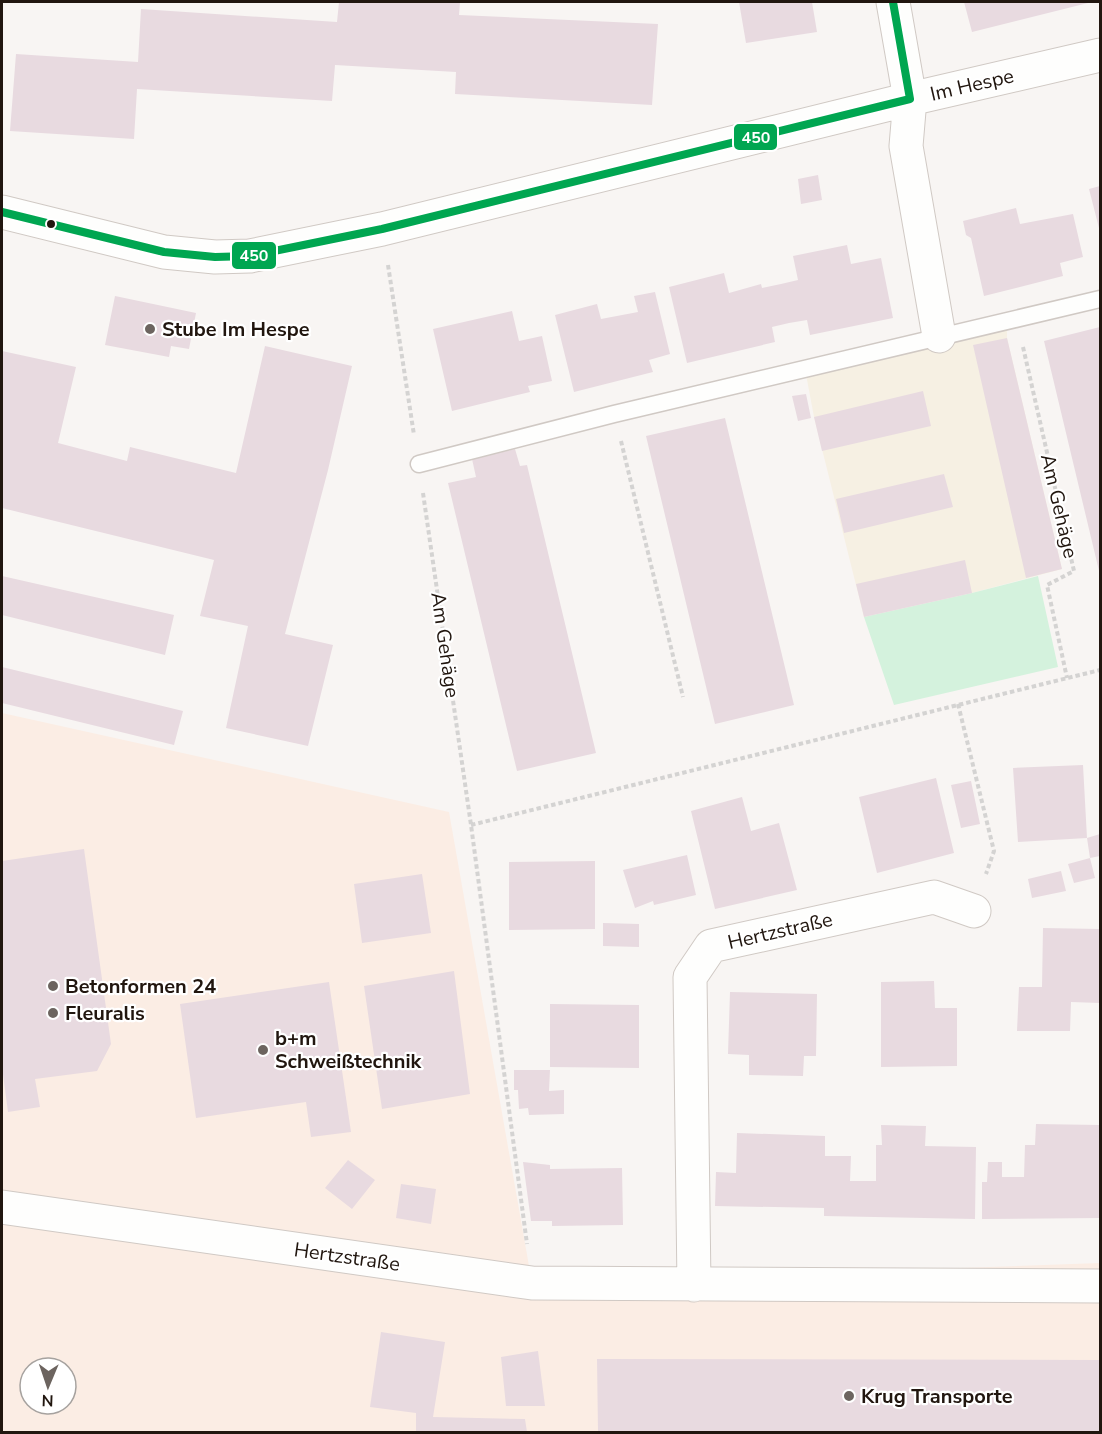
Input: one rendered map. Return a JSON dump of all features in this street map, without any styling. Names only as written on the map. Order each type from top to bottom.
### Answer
[{"type":"street","points":[[893,2],[910,99],[906,146],[939,336]]},
{"type":"street","name":"Im Hespe","points":[[2,212],[164,252],[215,257],[250,256],[285,251],[910,99],[1101,55]]},
{"type":"street","name":"Hertzstraße","points":[[694,1285],[690,977],[711,946],[934,897],[974,911]]},
{"type":"street","name":"Hertzstraße","points":[[2,1207],[532,1283],[1101,1286]]},
{"type":"lane","points":[[419,464],[614,414],[1101,299]]},
{"type":"path","name":"Am Gehäge","points":[[382,229],[419,464],[471,825],[532,1283]]},
{"type":"path","name":"Am Gehäge","points":[[1016,318],[1074,571],[1047,585],[1067,678]]},
{"type":"path","points":[[614,414],[683,697]]},
{"type":"path","points":[[471,825],[1101,669]]},
{"type":"path","points":[[958,704],[994,851],[974,911]]},
{"type":"shaded area","points":[[1007,322],[1007,338],[1062,569],[972,593],[864,617],[814,417],[805,369]]},
{"type":"shaded area","points":[[2,713],[449,812],[532,1283],[1100,1263],[1100,1432],[2,1432]]},
{"type":"green space","points":[[1038,576],[1058,667],[894,705],[864,617]]},
{"type":"building","points":[[339,2],[460,2],[459,15],[658,24],[652,105],[455,94],[456,72],[335,65],[332,101],[137,89],[134,139],[10,131],[16,54],[138,62],[141,9],[337,22]]},
{"type":"building","points":[[739,2],[812,2],[817,32],[746,43]]},
{"type":"building","points":[[964,2],[1092,2],[972,32]]},
{"type":"building","points":[[818,175],[822,200],[801,204],[798,179]]},
{"type":"building","points":[[1100,186],[1100,232],[1089,189]]},
{"type":"building","points":[[1016,208],[1020,224],[1073,214],[1083,257],[1060,263],[1063,276],[984,296],[971,238],[966,235],[963,221]]},
{"type":"building","points":[[847,245],[851,264],[881,258],[893,318],[810,335],[807,320],[789,323],[772,327],[775,342],[687,363],[669,287],[724,273],[729,293],[761,284],[762,288],[798,280],[793,256]]},
{"type":"building","points":[[655,292],[670,354],[649,360],[653,372],[574,392],[555,315],[597,304],[601,319],[638,312],[634,296]]},
{"type":"building","name":"Stube Im Hespe","points":[[115,296],[196,313],[189,349],[171,346],[169,357],[105,345]]},
{"type":"building","points":[[512,311],[519,341],[542,336],[552,381],[528,386],[530,392],[452,411],[433,329]]},
{"type":"building","points":[[1100,327],[1100,575],[1044,341]]},
{"type":"building","points":[[1007,338],[1062,569],[1026,578],[973,345]]},
{"type":"building","points":[[265,346],[352,366],[328,470],[285,634],[333,645],[308,746],[226,728],[248,626],[200,616],[214,560],[2,508],[2,351],[76,367],[58,443],[127,461],[130,447],[236,473]]},
{"type":"building","points":[[923,391],[931,426],[822,451],[814,417]]},
{"type":"building","points":[[806,394],[811,418],[798,421],[792,396]]},
{"type":"building","points":[[725,418],[794,705],[715,724],[646,436]]},
{"type":"building","points":[[515,449],[520,466],[527,465],[596,753],[517,771],[448,483],[476,477],[472,459]]},
{"type":"building","points":[[944,474],[953,507],[844,533],[836,499]]},
{"type":"building","points":[[965,560],[972,593],[864,617],[856,584]]},
{"type":"building","points":[[2,576],[174,615],[165,655],[2,615]]},
{"type":"building","points":[[2,667],[183,711],[174,745],[2,703]]},
{"type":"building","points":[[1083,765],[1087,838],[1018,842],[1013,768]]},
{"type":"building","points":[[936,778],[954,853],[877,873],[859,797]]},
{"type":"building","points":[[971,781],[980,824],[961,828],[951,785]]},
{"type":"building","points":[[742,797],[751,831],[779,823],[797,890],[715,909],[691,811]]},
{"type":"building","points":[[1100,834],[1100,856],[1090,858],[1087,838]]},
{"type":"building","points":[[84,849],[111,1044],[97,1071],[35,1079],[40,1107],[8,1112],[2,1067],[2,861]]},
{"type":"building","points":[[687,855],[696,895],[654,905],[653,901],[635,908],[623,870]]},
{"type":"building","points":[[1090,858],[1095,878],[1074,883],[1068,864]]},
{"type":"building","points":[[595,861],[595,929],[509,930],[509,862]]},
{"type":"building","points":[[1061,871],[1066,891],[1032,898],[1028,879]]},
{"type":"building","points":[[422,874],[431,933],[362,943],[354,884]]},
{"type":"building","points":[[603,923],[639,924],[639,947],[603,946]]},
{"type":"building","points":[[1043,928],[1100,929],[1100,1003],[1071,1002],[1070,1031],[1017,1031],[1019,987],[1042,987]]},
{"type":"building","points":[[454,971],[470,1094],[382,1109],[364,986]]},
{"type":"building","points":[[934,981],[935,1008],[957,1008],[957,1066],[881,1067],[881,982]]},
{"type":"building","name":"b+m Schweißtechnik","points":[[329,982],[351,1132],[311,1137],[306,1102],[196,1118],[180,1004]]},
{"type":"building","points":[[730,992],[817,994],[816,1056],[804,1056],[803,1076],[749,1075],[749,1055],[728,1054]]},
{"type":"building","points":[[550,1004],[639,1005],[639,1068],[550,1067]]},
{"type":"building","points":[[514,1070],[550,1070],[549,1091],[564,1090],[564,1114],[529,1115],[528,1108],[519,1109],[518,1090],[514,1090]]},
{"type":"building","points":[[1036,1124],[1100,1125],[1100,1218],[982,1219],[982,1182],[987,1182],[988,1162],[1002,1162],[1002,1177],[1024,1177],[1025,1145],[1035,1145]]},
{"type":"building","points":[[881,1125],[926,1126],[925,1146],[976,1147],[975,1219],[824,1216],[824,1208],[715,1206],[716,1172],[736,1173],[737,1133],[825,1136],[825,1156],[851,1156],[850,1181],[876,1181],[876,1145],[882,1145]]},
{"type":"building","points":[[348,1160],[375,1180],[352,1209],[325,1188]]},
{"type":"building","points":[[523,1162],[550,1165],[550,1169],[622,1168],[623,1225],[552,1226],[552,1221],[531,1221]]},
{"type":"building","points":[[401,1184],[436,1189],[431,1224],[396,1218]]},
{"type":"building","points":[[381,1332],[445,1342],[433,1417],[525,1419],[527,1432],[416,1432],[416,1413],[370,1407]]},
{"type":"building","points":[[538,1351],[545,1406],[506,1406],[501,1357]]},
{"type":"building","name":"Krug Transporte","points":[[597,1359],[1100,1360],[1100,1432],[598,1432]]},
{"type":"transit line","name":"450","points":[[2,212],[164,252],[215,257],[250,256],[382,229],[910,99],[893,2]]},
{"type":"place","name":"Stube Im Hespe","points":[[150,329]]},
{"type":"place","name":"Betonformen 24","points":[[53,986]]},
{"type":"place","name":"Fleuralis","points":[[53,1013]]},
{"type":"place","name":"b+m Schweißtechnik","points":[[263,1050]]},
{"type":"place","name":"Krug Transporte","points":[[849,1396]]}]
